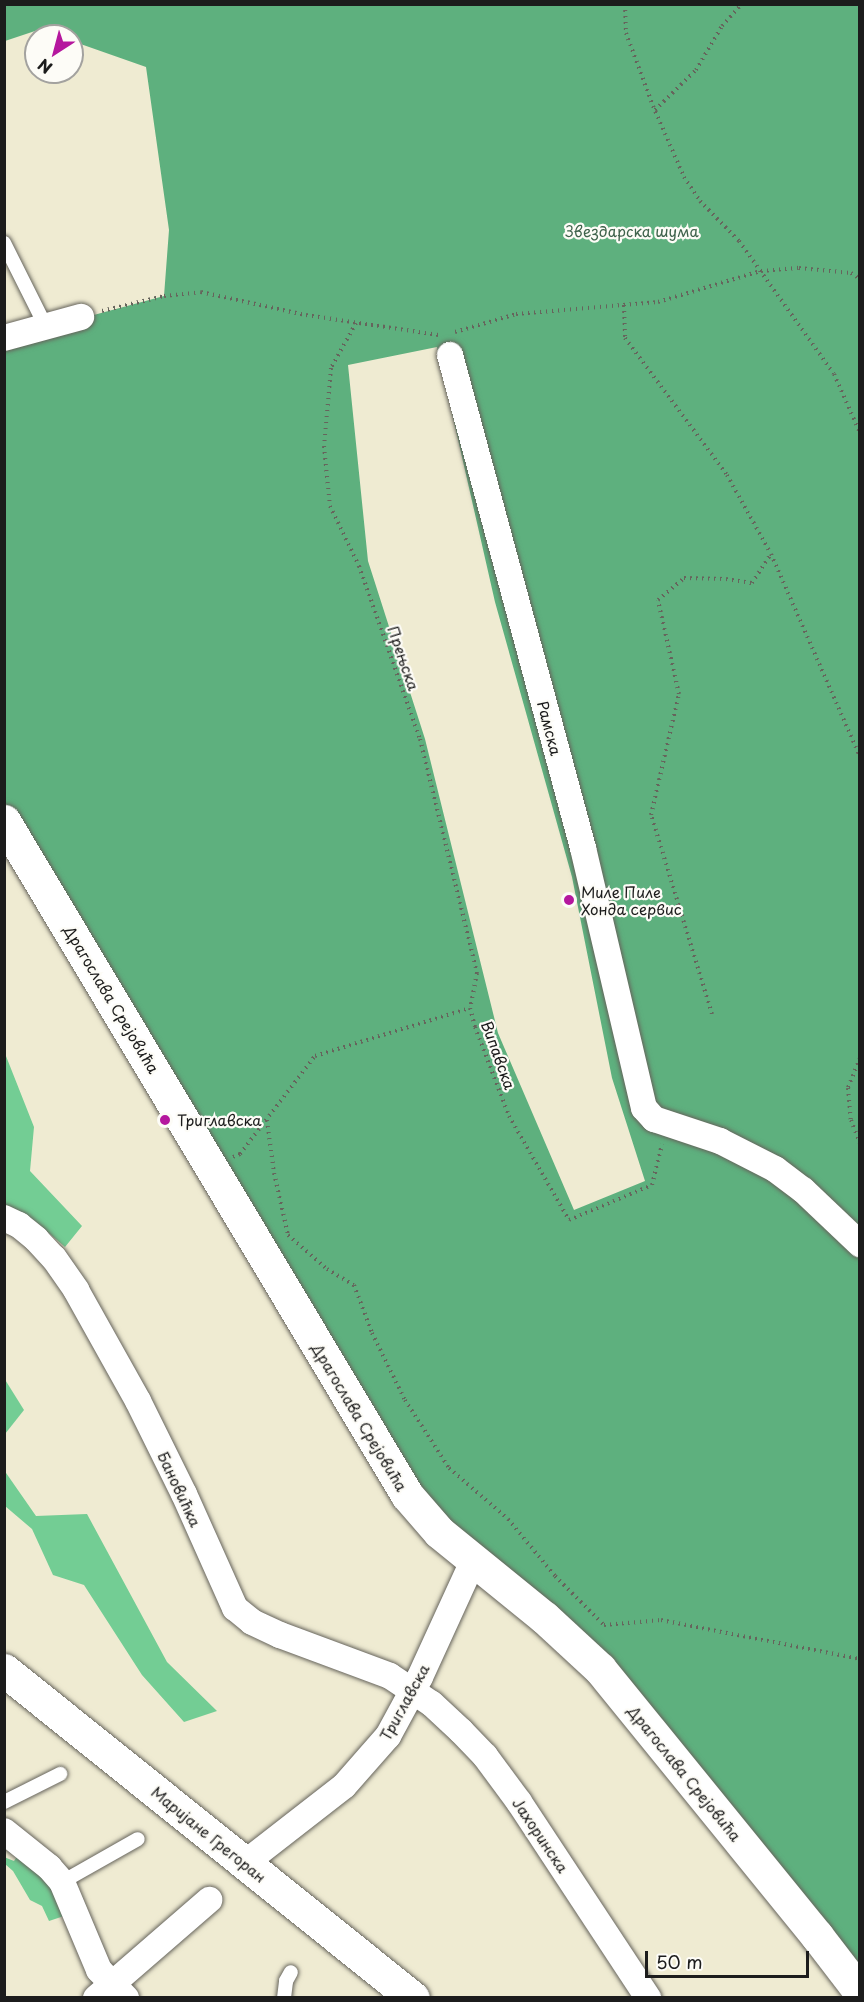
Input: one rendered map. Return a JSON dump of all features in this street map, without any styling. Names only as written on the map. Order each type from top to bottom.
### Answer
[{"type":"main road","name":"Драгослава Срејовића","points":[[4,821],[394,1476],[428,1520],[472,1561],[545,1618],[600,1669],[818,1936],[860,1992]]},
{"type":"main road","name":"Маријане Грегоран","points":[[4,1670],[412,1998]]},
{"type":"street","points":[[4,338],[81,317]]},
{"type":"street","name":"Рамска","points":[[449,341],[583,848],[642,1102],[647,1113],[662,1122]]},
{"type":"street","points":[[662,1122],[720,1141],[775,1169],[803,1190],[860,1244]]},
{"type":"street","name":"Бановићка","points":[[4,1218],[20,1225],[36,1239],[54,1258],[76,1290],[138,1401],[184,1494],[235,1608],[252,1622],[379,1671],[412,1690]]},
{"type":"street","name":"Триглавска","points":[[245,1863],[344,1786],[388,1736],[472,1561]]},
{"type":"street","name":"Јахоринска","points":[[412,1690],[450,1721],[484,1756],[519,1802],[648,1998]]},
{"type":"street","points":[[4,1831],[49,1867],[62,1882],[99,1970],[112,1993],[209,1900]]},
{"type":"lane","points":[[4,243],[46,327]]},
{"type":"lane","points":[[4,1802],[60,1774]]},
{"type":"lane","points":[[62,1882],[138,1839]]},
{"type":"lane","points":[[284,1998],[286,1981],[291,1972]]},
{"type":"path","points":[[625,4],[626,33],[655,110],[684,177],[700,201],[739,241],[834,374],[860,433]]},
{"type":"path","points":[[655,110],[696,69],[722,26],[742,4]]},
{"type":"path","points":[[81,317],[164,296],[201,292],[306,315],[356,322],[449,341],[516,315],[658,302],[761,271],[799,268],[851,273],[860,279]]},
{"type":"path","points":[[624,305],[625,338],[727,475],[771,554],[860,757]]},
{"type":"path","name":"Прењска","points":[[356,322],[331,368],[324,446],[330,506],[359,566],[420,739],[452,861],[477,973],[470,1008]]},
{"type":"path","points":[[712,1014],[651,815],[679,694],[658,600],[684,578],[726,579],[752,583],[771,554]]},
{"type":"path","name":"Випавска","points":[[213,1169],[240,1154],[315,1056],[470,1008],[509,1116],[569,1220],[652,1185],[663,1140],[662,1122]]},
{"type":"path","points":[[860,1058],[848,1088],[851,1120],[860,1143]]},
{"type":"path","points":[[267,1120],[274,1173],[288,1235],[327,1269],[354,1285],[372,1333],[405,1400],[449,1468],[508,1519],[555,1576],[604,1625],[661,1620],[860,1659]]},
{"type":"green space","name":"Звездарска шума","points":[[5,5],[859,5],[859,1982],[412,1479],[5,808],[5,339],[164,296],[169,230],[146,67],[84,45],[84,24],[24,24],[24,35],[5,41]],"holes":[[[437,347],[495,602],[572,877],[612,1078],[645,1181],[574,1210],[498,1033],[425,739],[368,561],[348,365]]]},
{"type":"green space","points":[[4,1051],[34,1127],[30,1171],[82,1226],[65,1247],[35,1221],[5,1208]]},
{"type":"green space","points":[[4,1378],[24,1410],[5,1434],[4,1434]]},
{"type":"green space","points":[[4,1470],[36,1516],[87,1514],[167,1662],[217,1711],[184,1722],[142,1675],[84,1585],[53,1575],[32,1529],[5,1506]]},
{"type":"green space","points":[[20,1852],[39,1866],[70,1914],[49,1921],[42,1906],[30,1900],[13,1871],[5,1864],[4,1857],[14,1861]]},
{"type":"place","name":"Миле Пиле Хонда сервис","points":[[569,900]]},
{"type":"place","name":"Триглавска","points":[[165,1120]]}]
